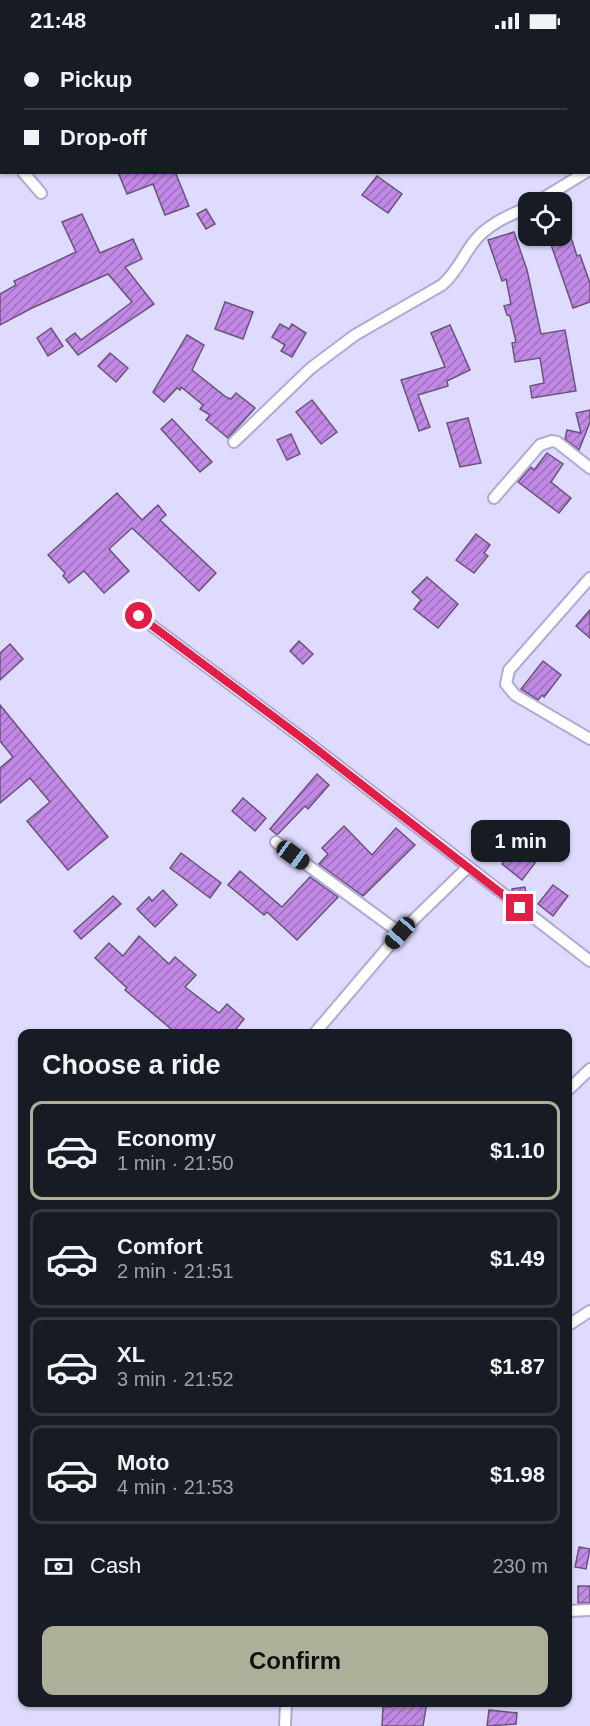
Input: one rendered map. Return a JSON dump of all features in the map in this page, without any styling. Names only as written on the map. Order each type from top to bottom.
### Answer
[{"type":"street","points":[[25,174],[41,193]]},
{"type":"street","points":[[554,192],[584,174]]},
{"type":"street","points":[[234,442],[311,368],[355,336],[442,285],[453,276],[474,242],[487,228],[518,212]]},
{"type":"street","points":[[494,498],[546,441],[557,442],[590,468]]},
{"type":"street","points":[[590,578],[506,676],[509,690],[515,695],[590,739]]},
{"type":"street","points":[[139,616],[306,741],[590,961]]},
{"type":"street","points":[[276,842],[400,933]]},
{"type":"street","points":[[318,1029],[400,933],[468,868]]},
{"type":"street","points":[[572,1085],[590,1069]]},
{"type":"street","points":[[572,1323],[590,1311]]},
{"type":"street","points":[[572,1611],[590,1610]]},
{"type":"street","points":[[285,1726],[286,1707]]},
{"type":"building","points":[[119,174],[176,174],[189,206],[165,215],[153,184],[127,194]]},
{"type":"building","points":[[377,176],[402,194],[388,213],[362,195]]},
{"type":"building","points":[[206,209],[215,224],[206,229],[197,214]]},
{"type":"building","points":[[82,214],[100,253],[133,239],[142,259],[125,267],[154,304],[78,355],[66,340],[75,333],[81,340],[132,302],[108,274],[0,325],[0,294],[16,285],[14,281],[76,252],[62,222]]},
{"type":"building","points":[[514,232],[527,270],[541,334],[565,330],[576,391],[532,398],[530,386],[544,383],[540,358],[515,362],[512,343],[516,342],[510,316],[507,315],[504,306],[511,304],[506,279],[502,281],[488,240]]},
{"type":"building","points":[[572,241],[590,283],[590,302],[573,308],[551,246],[572,246]]},
{"type":"building","points":[[225,302],[253,312],[243,339],[215,329]]},
{"type":"building","points":[[280,324],[289,329],[292,324],[306,333],[292,357],[281,351],[285,345],[272,337]]},
{"type":"building","points":[[450,325],[470,370],[447,381],[448,386],[418,395],[430,427],[419,431],[401,380],[445,367],[431,333]]},
{"type":"building","points":[[51,328],[63,346],[48,356],[37,338]]},
{"type":"building","points":[[187,335],[204,345],[192,370],[226,397],[231,399],[236,393],[255,408],[228,438],[206,420],[210,415],[200,409],[203,405],[181,387],[180,390],[177,388],[164,402],[153,392]]},
{"type":"building","points":[[110,353],[128,368],[116,382],[98,366]]},
{"type":"building","points":[[312,400],[337,432],[321,444],[296,412]]},
{"type":"building","points":[[590,410],[590,422],[579,450],[565,439],[567,430],[581,433],[576,413]]},
{"type":"building","points":[[468,418],[481,463],[460,467],[447,423]]},
{"type":"building","points":[[172,419],[212,462],[200,472],[161,429]]},
{"type":"building","points":[[291,434],[300,454],[287,460],[277,440]]},
{"type":"building","points":[[547,453],[563,464],[551,482],[571,498],[559,513],[518,482],[531,467],[534,470]]},
{"type":"building","points":[[117,493],[142,520],[158,505],[166,515],[160,520],[216,573],[199,591],[132,528],[109,549],[129,571],[104,593],[84,571],[69,583],[63,576],[65,573],[48,555]]},
{"type":"building","points":[[476,534],[490,545],[484,553],[488,556],[474,573],[456,560]]},
{"type":"building","points":[[427,577],[458,604],[438,628],[414,609],[421,600],[412,592]]},
{"type":"building","points":[[590,610],[590,638],[576,626]]},
{"type":"building","points":[[299,641],[313,654],[303,664],[290,651]]},
{"type":"building","points":[[10,644],[23,659],[0,680],[0,653]]},
{"type":"building","points":[[543,661],[561,675],[544,697],[542,695],[538,700],[521,689]]},
{"type":"building","points":[[0,705],[108,837],[68,870],[27,821],[50,802],[30,778],[0,803],[0,768],[13,757],[0,741]]},
{"type":"building","points":[[317,774],[329,785],[308,809],[305,806],[277,835],[270,829]]},
{"type":"building","points":[[243,798],[266,818],[255,831],[232,811]]},
{"type":"building","points":[[344,826],[372,855],[396,828],[415,845],[363,896],[319,864],[328,854],[322,848]]},
{"type":"building","points":[[492,830],[535,863],[522,880],[502,864],[505,861],[482,845]]},
{"type":"building","points":[[181,853],[221,883],[210,898],[170,868]]},
{"type":"building","points":[[240,871],[282,907],[310,877],[338,897],[297,940],[267,912],[264,915],[228,885]]},
{"type":"building","points":[[553,885],[568,896],[553,916],[538,904]]},
{"type":"building","points":[[525,887],[527,900],[512,891],[512,889]]},
{"type":"building","points":[[163,890],[177,905],[155,927],[137,909],[149,897],[152,901]]},
{"type":"building","points":[[113,896],[121,904],[81,939],[74,931]]},
{"type":"building","points":[[139,936],[169,964],[175,957],[196,975],[185,987],[219,1013],[227,1004],[244,1019],[236,1029],[171,1029],[125,990],[127,988],[95,958],[109,943],[123,956]]},
{"type":"building","points":[[579,1547],[590,1549],[586,1569],[575,1567]]},
{"type":"building","points":[[578,1586],[590,1586],[590,1603],[578,1603]]},
{"type":"building","points":[[383,1707],[426,1707],[423,1726],[382,1726]]},
{"type":"building","points":[[489,1710],[517,1713],[516,1724],[487,1726]]},
{"type":"route","points":[[139,616],[253,704],[306,741],[520,908]]}]
